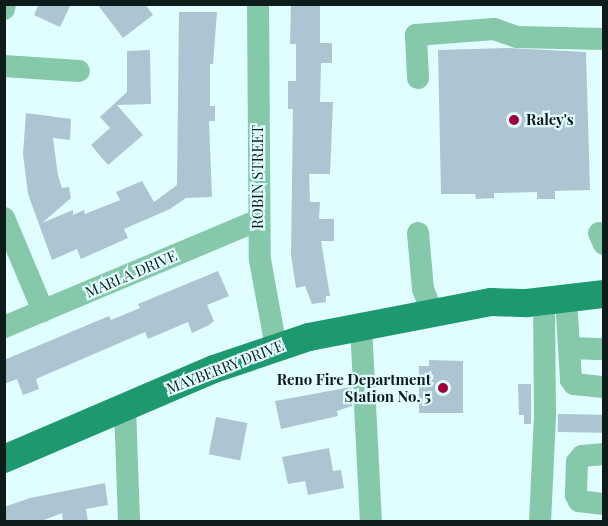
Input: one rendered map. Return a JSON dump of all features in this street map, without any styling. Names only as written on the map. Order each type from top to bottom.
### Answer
[{"type":"main road","name":"MAYBERRY DRIVE","points":[[491,302],[527,286],[603,275]]},
{"type":"main road","name":"MAYBERRY DRIVE","points":[[4,459],[125,407],[276,347],[361,326],[491,302],[555,300],[603,294]]},
{"type":"street","points":[[4,9],[5,4]]},
{"type":"street","name":"ROBIN STREET","points":[[258,4],[260,260],[276,347]]},
{"type":"street","points":[[418,78],[416,35],[494,29],[517,37],[603,39]]},
{"type":"street","points":[[4,66],[79,71]]},
{"type":"street","points":[[4,218],[43,311]]},
{"type":"street","name":"MARLA DRIVE","points":[[4,327],[258,220]]},
{"type":"street","points":[[418,233],[423,289],[432,312]]},
{"type":"street","points":[[555,300],[570,348],[574,384],[603,387]]},
{"type":"street","points":[[540,522],[546,396],[555,300]]},
{"type":"street","points":[[361,326],[371,522]]},
{"type":"street","points":[[570,348],[603,349]]},
{"type":"street","points":[[125,407],[129,522]]},
{"type":"street","points":[[603,454],[582,456],[577,462],[576,495],[579,501],[603,504]]},
{"type":"building","points":[[39,4],[71,4],[60,27],[34,15]]},
{"type":"building","points":[[97,4],[145,4],[153,15],[123,38]]},
{"type":"building","points":[[291,4],[320,4],[320,43],[332,43],[332,63],[321,63],[320,102],[333,102],[330,174],[309,174],[310,202],[320,202],[319,219],[334,219],[334,241],[321,241],[330,296],[326,296],[326,302],[312,304],[305,286],[296,288],[291,255],[293,109],[288,109],[288,81],[296,81],[296,44],[290,44]]},
{"type":"building","points":[[179,12],[217,12],[213,64],[210,64],[210,106],[215,106],[215,121],[209,121],[212,197],[186,198],[170,209],[124,229],[128,238],[81,259],[77,249],[52,260],[28,194],[23,154],[26,113],[71,119],[70,140],[53,138],[58,176],[62,188],[69,187],[71,198],[42,223],[73,210],[73,215],[84,210],[85,214],[120,200],[116,192],[142,181],[154,202],[177,185]]},
{"type":"building","name":"Raley's","points":[[508,48],[586,52],[590,190],[555,191],[555,199],[537,199],[537,192],[494,193],[494,198],[476,199],[475,194],[441,194],[438,50]]},
{"type":"building","points":[[150,50],[151,104],[117,105],[143,135],[108,165],[91,145],[110,128],[100,117],[127,92],[127,51]]},
{"type":"building","points":[[218,271],[229,296],[207,305],[214,321],[209,325],[192,333],[188,322],[148,339],[145,332],[36,379],[39,389],[23,395],[17,379],[4,384],[4,360],[109,316],[111,320],[140,308],[138,304]]},
{"type":"building","points":[[429,360],[463,361],[463,413],[419,413],[419,366],[429,366]]},
{"type":"building","points":[[518,384],[531,384],[531,424],[524,424],[524,415],[519,415]]},
{"type":"building","points":[[351,387],[352,406],[337,411],[338,416],[281,429],[275,401]]},
{"type":"building","points":[[558,414],[603,415],[603,433],[558,432]]},
{"type":"building","points":[[216,417],[247,423],[240,460],[209,454]]},
{"type":"building","points":[[329,448],[333,471],[341,470],[344,488],[308,495],[305,481],[288,484],[282,457]]},
{"type":"building","points":[[105,483],[108,505],[86,509],[88,522],[63,522],[62,513],[39,522],[4,522],[4,507],[30,498]]},
{"type":"place","name":"Raley's","points":[[514,120]]},
{"type":"place","name":"Reno Fire Department Station No. 5","points":[[443,388]]}]
